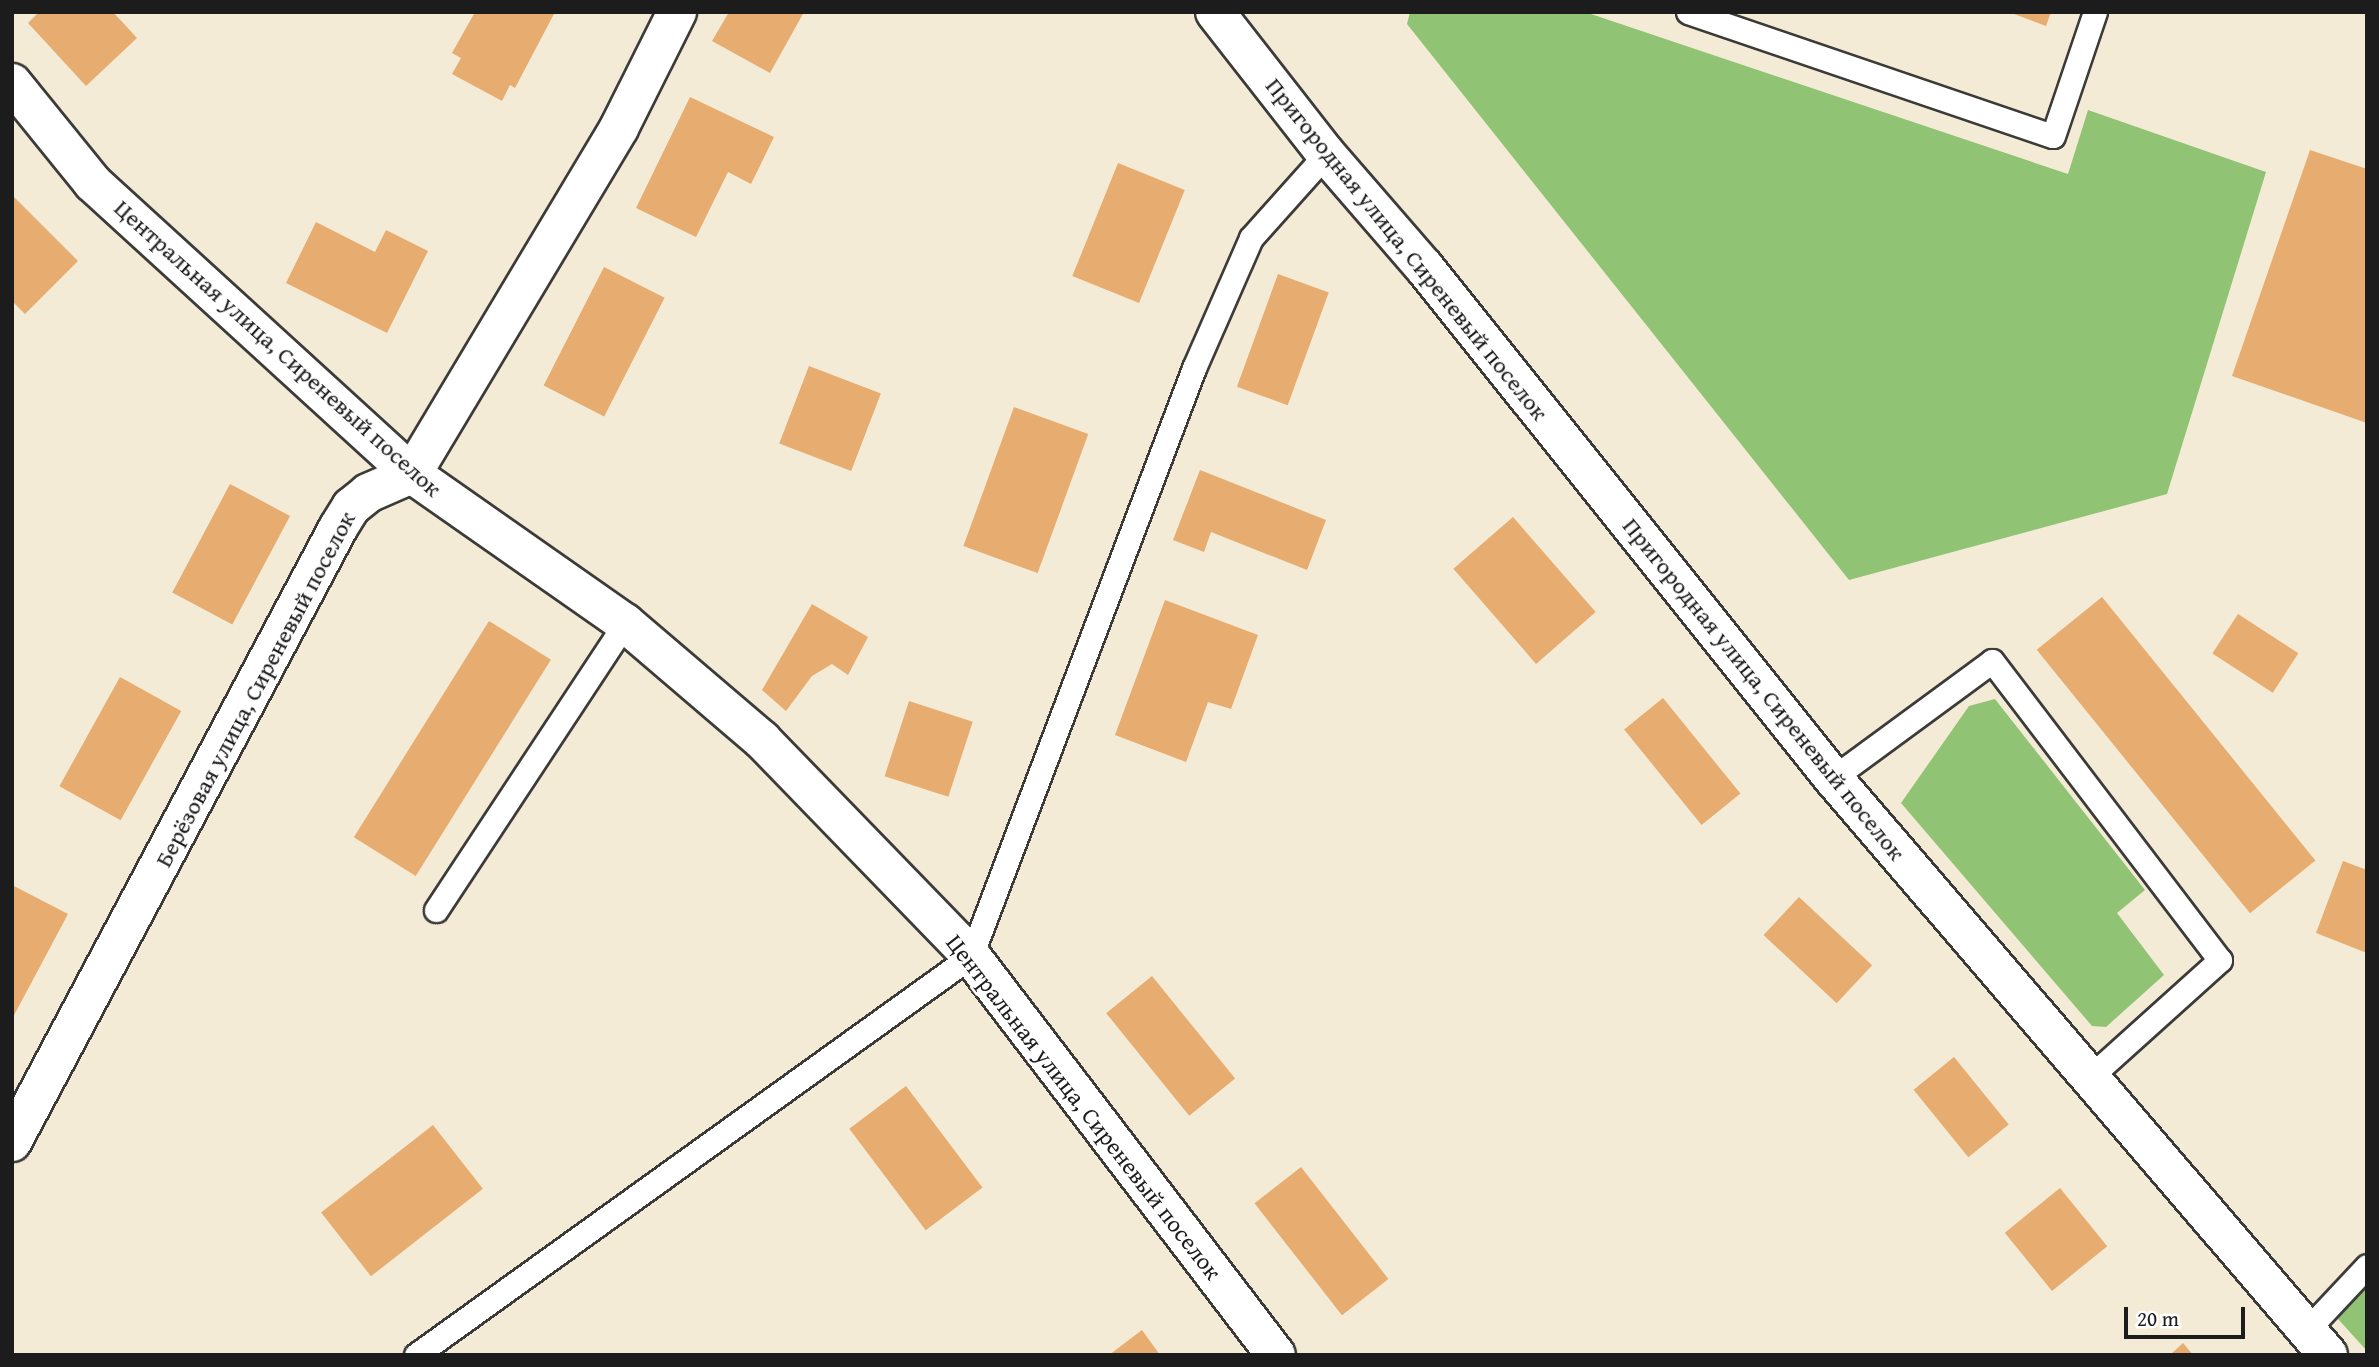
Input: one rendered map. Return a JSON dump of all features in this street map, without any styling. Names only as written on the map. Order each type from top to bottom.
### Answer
[{"type":"street","points":[[412,474],[619,128],[677,12]]},
{"type":"street","name":"Пригородная улица, Сиреневый поселок","points":[[1215,12],[1326,154],[1424,267],[1833,778],[2317,1343]]},
{"type":"street","name":"Центральная улица, Сиреневый поселок","points":[[12,83],[93,183],[412,474],[625,623],[762,740],[971,956],[1276,1355]]},
{"type":"street","name":"Берёзовая улица, Сиреневый поселок","points":[[12,1142],[338,528],[351,507],[368,493],[412,474]]},
{"type":"lane","points":[[1688,12],[2053,136],[2095,12]]},
{"type":"lane","points":[[416,1355],[971,956],[1194,368],[1251,238],[1326,154]]},
{"type":"lane","points":[[436,910],[625,623]]},
{"type":"lane","points":[[1833,778],[1992,661],[2220,960],[2089,1078]]},
{"type":"lane","points":[[2317,1343],[2367,1266]]},
{"type":"green space","points":[[1410,12],[1585,12],[2068,174],[2088,110],[2266,172],[2167,494],[1849,580],[1407,24]]},
{"type":"green space","points":[[1995,699],[2145,890],[2117,913],[2164,975],[2106,1027],[2092,1026],[1901,803],[1969,706]]},
{"type":"green space","points":[[2367,1273],[2367,1351],[2338,1319],[2348,1293]]},
{"type":"building","points":[[39,12],[113,12],[137,38],[86,86],[28,23]]},
{"type":"building","points":[[475,12],[555,12],[515,88],[510,85],[502,101],[452,74],[461,58],[452,53]]},
{"type":"building","points":[[729,12],[804,12],[770,73],[712,41]]},
{"type":"building","points":[[2009,12],[2051,12],[2046,26]]},
{"type":"building","points":[[690,97],[774,137],[751,184],[728,172],[696,237],[636,208]]},
{"type":"building","points":[[2310,150],[2367,169],[2367,423],[2232,376]]},
{"type":"building","points":[[1118,163],[1185,190],[1139,303],[1072,276]]},
{"type":"building","points":[[12,195],[78,261],[25,314],[12,301]]},
{"type":"building","points":[[316,222],[375,252],[386,230],[428,251],[387,333],[286,283]]},
{"type":"building","points":[[604,267],[665,298],[604,416],[544,386]]},
{"type":"building","points":[[1278,274],[1329,292],[1288,405],[1237,387]]},
{"type":"building","points":[[809,366],[881,394],[851,471],[779,443]]},
{"type":"building","points":[[1014,407],[1088,434],[1038,573],[963,546]]},
{"type":"building","points":[[1200,470],[1326,520],[1307,570],[1211,532],[1204,552],[1173,540]]},
{"type":"building","points":[[230,484],[290,516],[232,625],[172,593]]},
{"type":"building","points":[[1513,517],[1596,612],[1536,664],[1453,569]]},
{"type":"building","points":[[2102,597],[2315,860],[2250,913],[2037,650]]},
{"type":"building","points":[[1165,600],[1258,635],[1231,709],[1208,702],[1186,762],[1115,735]]},
{"type":"building","points":[[812,604],[868,637],[848,675],[832,664],[812,676],[786,711],[762,690]]},
{"type":"building","points":[[2238,614],[2298,653],[2273,693],[2212,653]]},
{"type":"building","points":[[489,621],[551,660],[416,876],[354,837]]},
{"type":"building","points":[[120,677],[181,711],[121,820],[59,786]]},
{"type":"building","points":[[1663,698],[1740,794],[1702,825],[1624,729]]},
{"type":"building","points":[[909,701],[973,722],[948,797],[885,776]]},
{"type":"building","points":[[2343,861],[2367,870],[2367,953],[2316,933]]},
{"type":"building","points":[[12,885],[68,914],[12,1019]]},
{"type":"building","points":[[1799,897],[1872,965],[1837,1003],[1764,935]]},
{"type":"building","points":[[1152,976],[1235,1079],[1189,1116],[1106,1013]]},
{"type":"building","points":[[1954,1057],[2009,1125],[1968,1157],[1914,1090]]},
{"type":"building","points":[[906,1086],[982,1187],[926,1230],[849,1129]]},
{"type":"building","points":[[433,1125],[483,1189],[371,1276],[321,1212]]},
{"type":"building","points":[[1301,1167],[1388,1279],[1342,1315],[1255,1203]]},
{"type":"building","points":[[2060,1188],[2107,1246],[2052,1291],[2005,1233]]},
{"type":"building","points":[[1142,1330],[1160,1355],[1109,1355]]},
{"type":"building","points":[[2183,1343],[2193,1355],[2170,1355]]}]
